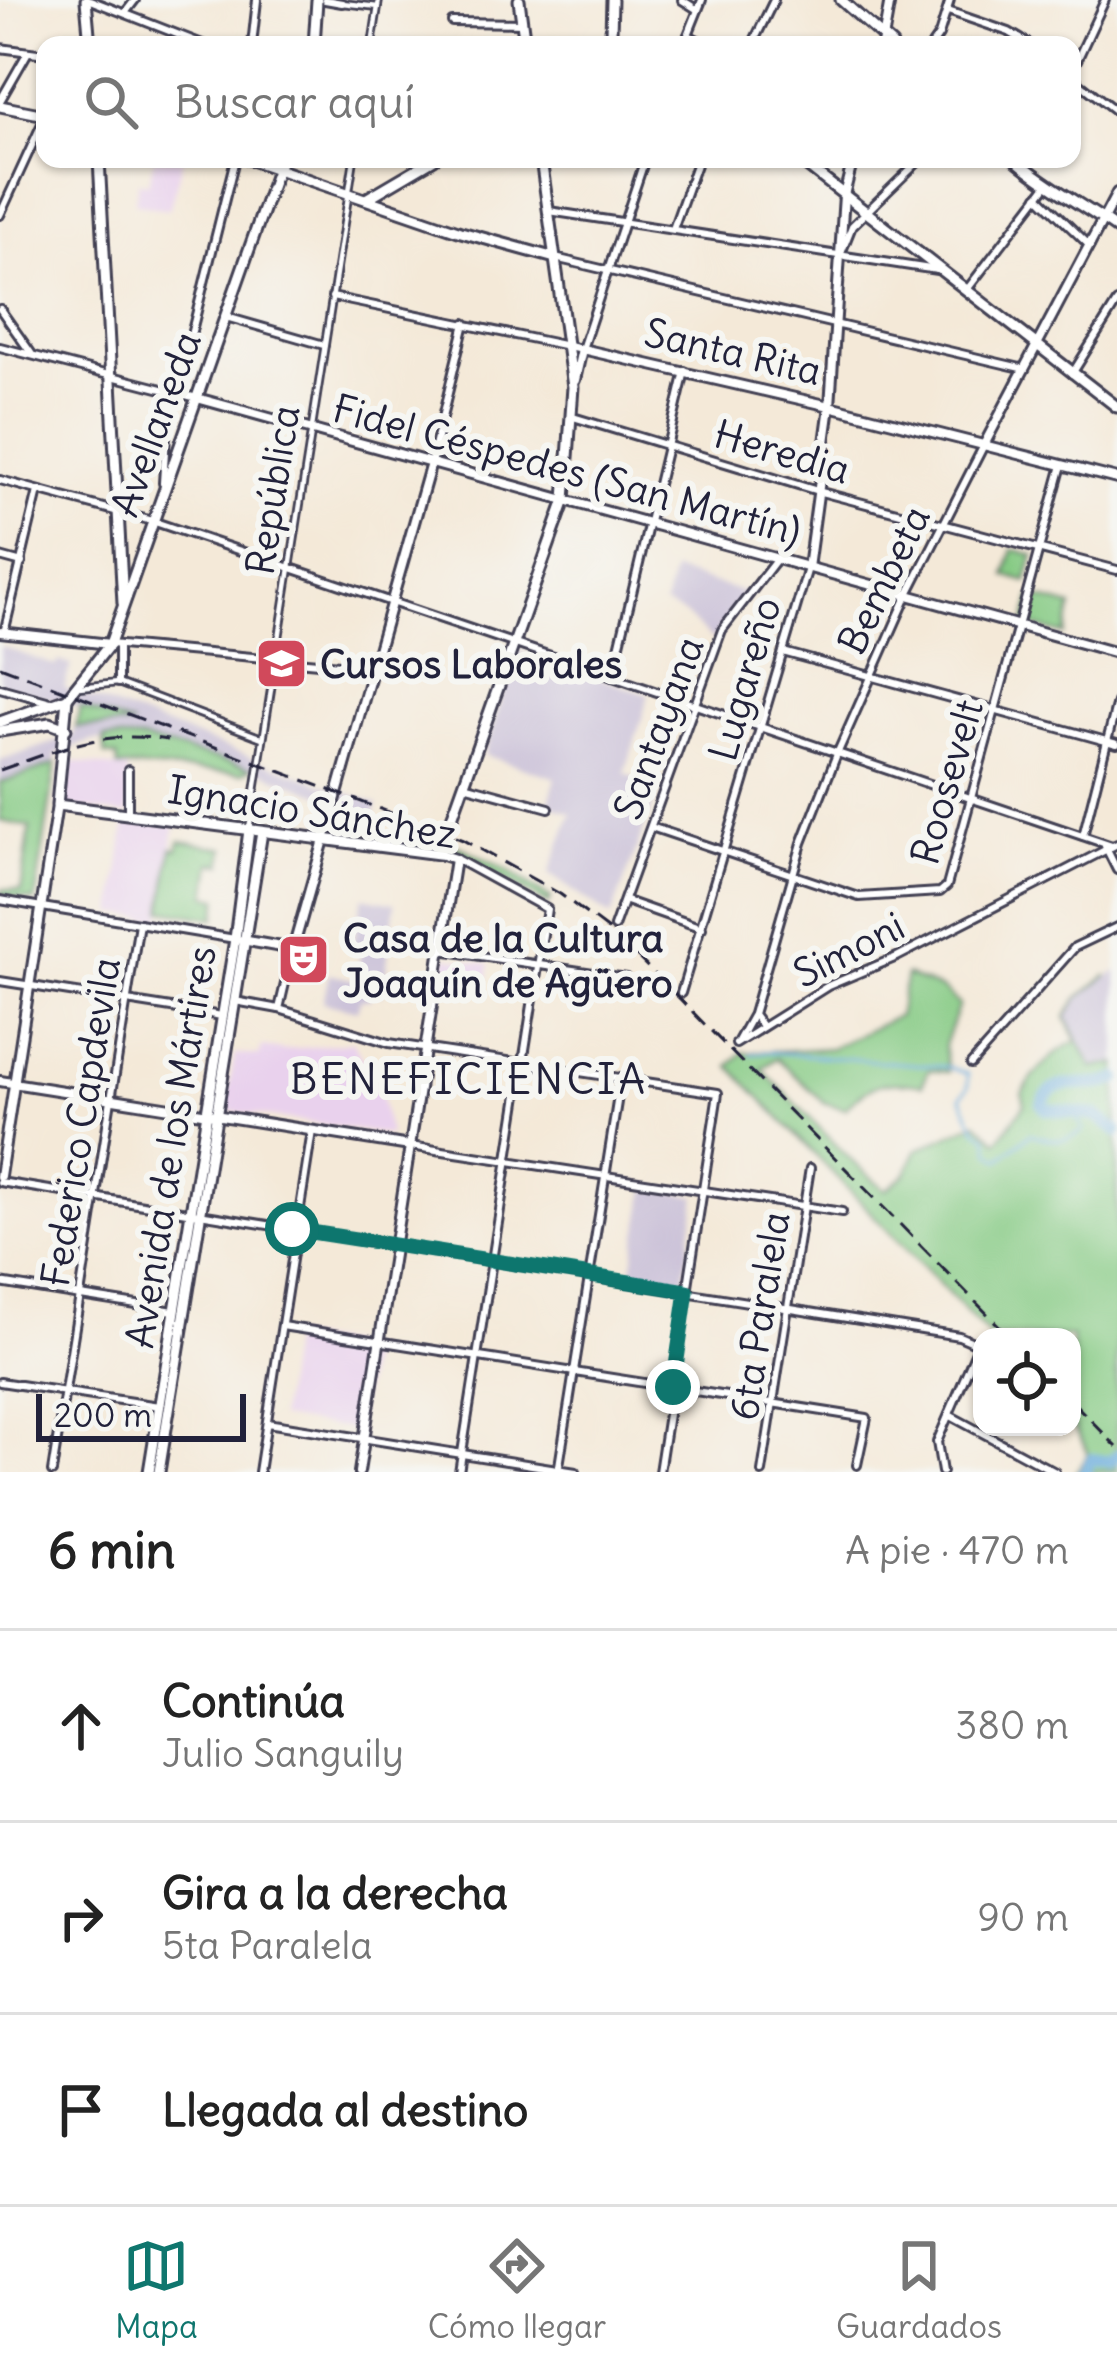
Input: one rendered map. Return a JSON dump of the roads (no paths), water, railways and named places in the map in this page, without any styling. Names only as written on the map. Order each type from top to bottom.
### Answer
[{"type":"main road","points":[[88,0],[90,36]]},
{"type":"main road","points":[[315,36],[321,0]]},
{"type":"main road","points":[[520,0],[524,36]]},
{"type":"main road","points":[[612,0],[612,36]]},
{"type":"main road","points":[[841,0],[855,5],[880,36]]},
{"type":"main road","points":[[608,36],[611,33]]},
{"type":"main road","points":[[0,104],[36,114]]},
{"type":"main road","points":[[100,168],[123,604]]},
{"type":"main road","name":"Avellaneda","points":[[71,693],[114,644],[123,604],[278,168]]},
{"type":"main road","points":[[289,168],[461,232],[555,258]]},
{"type":"main road","points":[[366,199],[419,168]]},
{"type":"main road","points":[[439,854],[565,500],[573,387],[542,168]]},
{"type":"main road","points":[[810,168],[1117,407]]},
{"type":"main road","points":[[1033,168],[1047,185],[1117,230]]},
{"type":"main road","points":[[0,726],[56,704],[71,693]]},
{"type":"main road","points":[[57,805],[71,693]]},
{"type":"main road","points":[[0,726],[50,723],[66,729]]},
{"type":"main road","name":"Ignacio Sánchez","points":[[57,805],[255,837],[323,839],[439,854]]},
{"type":"main road","name":"Avenida de los Mártires","points":[[149,1472],[164,1407],[255,837]]},
{"type":"main road","name":"Avenida de los Mártires","points":[[228,1017],[235,1001],[240,940]]},
{"type":"main road","name":"Avenida de los Mártires","points":[[159,1472],[164,1407]]},
{"type":"street","points":[[88,0],[183,36]]},
{"type":"street","points":[[125,13],[135,0]]},
{"type":"street","points":[[253,36],[257,0]]},
{"type":"street","points":[[321,0],[378,4],[373,36]]},
{"type":"street","points":[[682,0],[698,10]]},
{"type":"street","points":[[688,35],[703,0]]},
{"type":"street","points":[[756,36],[774,0]]},
{"type":"street","points":[[887,36],[890,0]]},
{"type":"street","points":[[936,36],[950,0]]},
{"type":"street","points":[[1081,54],[1105,0]]},
{"type":"street","points":[[948,10],[1016,36]]},
{"type":"street","points":[[452,22],[523,23]]},
{"type":"street","points":[[0,48],[36,53]]},
{"type":"street","points":[[0,104],[28,52]]},
{"type":"street","points":[[1081,82],[1117,112]]},
{"type":"street","points":[[0,215],[36,136]]},
{"type":"street","points":[[162,494],[166,435],[233,168]]},
{"type":"street","name":"República","points":[[255,837],[273,658],[354,168]]},
{"type":"street","points":[[573,387],[642,168]]},
{"type":"street","points":[[673,230],[695,168]]},
{"type":"street","name":"Lugareño","points":[[681,993],[808,568],[821,492],[844,195],[851,168]]},
{"type":"street","points":[[841,254],[852,226],[911,168]]},
{"type":"street","points":[[966,291],[1047,185]]},
{"type":"street","name":"Bembeta","points":[[736,1044],[753,1014],[791,874],[871,674],[984,445],[1117,193]]},
{"type":"street","points":[[1038,196],[1090,246]]},
{"type":"street","points":[[549,211],[940,270]]},
{"type":"street","points":[[555,258],[1024,369]]},
{"type":"street","name":"Santa Rita","points":[[332,297],[685,371],[1117,479]]},
{"type":"street","points":[[1072,374],[1117,302]]},
{"type":"street","points":[[0,309],[33,356]]},
{"type":"street","points":[[226,317],[325,345]]},
{"type":"street","points":[[279,1009],[323,839],[393,604],[465,323]]},
{"type":"street","name":"Fidel Céspedes (San Martín)","points":[[0,347],[1117,653]]},
{"type":"street","points":[[612,678],[685,371]]},
{"type":"street","name":"Heredia","points":[[573,417],[821,492],[1117,570]]},
{"type":"street","name":"Roosevelt","points":[[651,827],[859,897],[940,892],[947,886],[1062,465]]},
{"type":"street","points":[[0,480],[152,521],[1110,845],[1117,870]]},
{"type":"street","points":[[39,489],[2,633],[373,668]]},
{"type":"street","points":[[0,557],[22,563]]},
{"type":"street","name":"Santayana","points":[[614,927],[722,631],[776,560]]},
{"type":"street","points":[[114,644],[118,683]]},
{"type":"street","points":[[783,652],[1117,744]]},
{"type":"street","points":[[71,693],[100,682],[118,683],[262,738]]},
{"type":"street","points":[[0,688],[56,704]]},
{"type":"street","points":[[32,712],[38,704],[33,696]]},
{"type":"street","points":[[1083,836],[1117,702]]},
{"type":"street","points":[[128,770],[128,814]]},
{"type":"street","points":[[464,785],[549,808]]},
{"type":"street","points":[[57,805],[0,1179],[788,1306],[973,1342]]},
{"type":"street","name":"Simoni","points":[[736,1044],[827,986],[897,957],[1110,845]]},
{"type":"street","name":"Ignacio Sánchez","points":[[439,854],[547,909],[538,965]]},
{"type":"street","points":[[359,1472],[455,859]]},
{"type":"street","points":[[0,900],[293,949]]},
{"type":"street","points":[[625,901],[701,928]]},
{"type":"street","name":"Federico Capdevila","points":[[52,1472],[139,923]]},
{"type":"street","points":[[971,1064],[1076,947],[1117,927]]},
{"type":"street","points":[[441,950],[626,978]]},
{"type":"street","points":[[459,1472],[538,965]]},
{"type":"street","points":[[0,981],[228,1017]]},
{"type":"street","points":[[235,1001],[279,1009],[372,1040],[718,1093],[659,1472]]},
{"type":"street","points":[[753,1014],[762,1026]]},
{"type":"street","points":[[558,1471],[621,1077]]},
{"type":"street","points":[[0,1081],[842,1212]]},
{"type":"street","points":[[259,1472],[313,1131]]},
{"type":"street","name":"6ta Paralela","points":[[762,1472],[810,1168]]},
{"type":"street","points":[[0,1283],[179,1312]]},
{"type":"street","points":[[282,1326],[867,1418],[857,1465]]},
{"type":"street","points":[[942,1472],[937,1442],[973,1361]]},
{"type":"street","points":[[0,1382],[164,1407]]},
{"type":"street","points":[[949,1414],[1054,1472]]},
{"type":"street","points":[[267,1423],[576,1472]]},
{"type":"waterway","points":[[751,1054],[948,1067],[968,1074],[968,1087],[961,1097],[977,1129],[988,1137],[991,1152],[1000,1159],[1030,1134],[1058,1140],[1077,1135],[1084,1130],[1073,1112]]},
{"type":"waterway","points":[[1117,1079],[1064,1086],[1047,1094],[1042,1104],[1046,1109],[1097,1116],[1117,1131]]},
{"type":"waterway","points":[[1084,1472],[1092,1459],[1110,1462],[1117,1455]]},
{"type":"railway","points":[[0,666],[463,840],[560,894],[616,936],[1001,1328]]},
{"type":"railway","points":[[0,770],[102,739],[168,740]]},
{"type":"railway","points":[[1081,1410],[1117,1447]]},
{"type":"place","name":"Cursos Laborales","points":[[281,664]]},
{"type":"place","name":"Casa de la Cultura Joaquín de Agüero","points":[[304,960]]},
{"type":"district","name":"BENEFICIENCIA","points":[[469,1079]]}]
